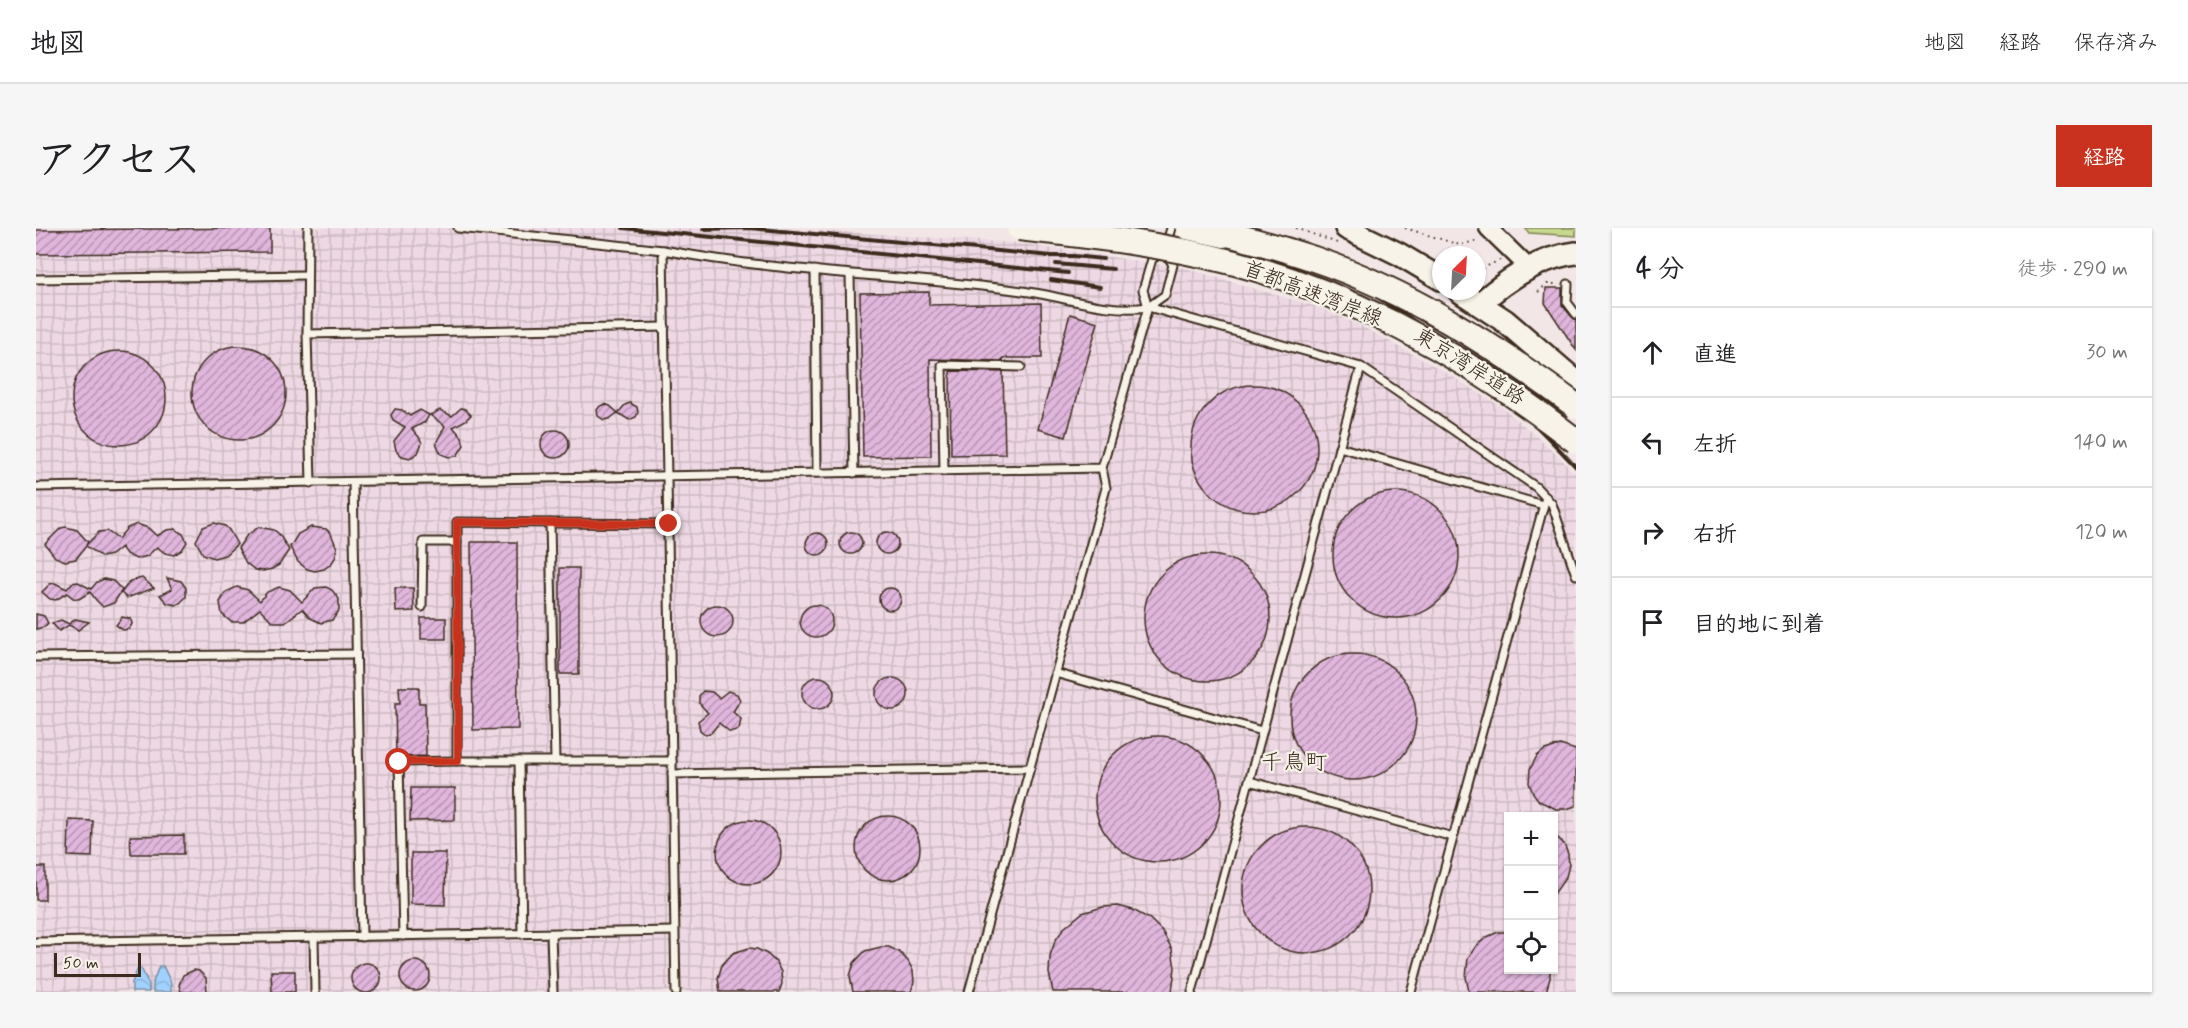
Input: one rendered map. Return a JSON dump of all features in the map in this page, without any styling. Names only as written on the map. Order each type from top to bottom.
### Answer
[{"type":"highway","name":"首都高速湾岸線","points":[[1018,228],[1113,238],[1184,251],[1235,263],[1324,293],[1362,309],[1452,355],[1497,383],[1576,439]]},
{"type":"highway","name":"東京湾岸道路","points":[[1044,228],[1118,236],[1201,251],[1285,275],[1345,298],[1426,336],[1471,362],[1525,398],[1576,439]]},
{"type":"highway","name":"東京湾岸道路","points":[[1187,228],[1210,232],[1315,262],[1356,278],[1412,305],[1494,353],[1576,407]]},
{"type":"highway","name":"首都高速湾岸線","points":[[1204,228],[1316,260],[1415,304],[1514,362],[1576,407]]},
{"type":"highway","name":"東京湾岸道路","points":[[1479,304],[1505,321],[1576,382]]},
{"type":"highway","name":"東京湾岸道路","points":[[1505,321],[1520,346],[1576,407]]},
{"type":"main road","points":[[1345,237],[1399,254],[1432,274]]},
{"type":"main road","points":[[1473,300],[1479,304],[1504,283],[1530,269],[1553,258],[1576,253]]},
{"type":"main road","points":[[1530,269],[1572,274]]},
{"type":"street","points":[[1487,233],[1530,269]]},
{"type":"lane","points":[[308,228],[307,334],[311,483]]},
{"type":"lane","points":[[458,228],[663,250],[850,275],[1022,291],[1129,310],[1148,307],[1165,296],[1173,265],[1165,251]]},
{"type":"lane","points":[[969,992],[1106,488],[1102,468],[1148,307],[1143,290],[1152,259],[1165,251],[1171,228]]},
{"type":"lane","points":[[663,250],[676,992]]},
{"type":"lane","points":[[815,270],[817,474]]},
{"type":"lane","points":[[1572,274],[1567,302],[1576,314]]},
{"type":"lane","points":[[850,275],[854,473]]},
{"type":"lane","points":[[36,279],[307,276]]},
{"type":"lane","points":[[1148,307],[1361,367],[1536,487],[1544,501],[1411,992]]},
{"type":"lane","points":[[307,334],[665,327]]},
{"type":"lane","points":[[944,471],[942,365],[1021,367]]},
{"type":"lane","points":[[1192,992],[1361,367]]},
{"type":"lane","points":[[1339,447],[1552,504],[1576,575]]},
{"type":"lane","points":[[36,487],[1102,468]]},
{"type":"lane","points":[[352,482],[362,937]]},
{"type":"lane","points":[[458,761],[457,522],[669,524]]},
{"type":"lane","points":[[550,523],[555,761]]},
{"type":"lane","points":[[422,607],[423,542],[457,542]]},
{"type":"lane","points":[[36,657],[356,654]]},
{"type":"lane","points":[[1055,673],[1262,731]]},
{"type":"lane","points":[[519,761],[522,934]]},
{"type":"lane","points":[[403,936],[399,762],[672,761]]},
{"type":"lane","points":[[672,774],[1029,768]]},
{"type":"lane","points":[[1249,781],[1453,837]]},
{"type":"lane","points":[[36,942],[674,931]]},
{"type":"lane","points":[[551,934],[553,992]]},
{"type":"lane","points":[[314,938],[315,992]]},
{"type":"path","points":[[1296,228],[1345,237]]},
{"type":"path","points":[[1405,228],[1460,245],[1487,233]]},
{"type":"path","points":[[1486,266],[1507,256]]},
{"type":"path","points":[[1538,292],[1547,284],[1572,274]]},
{"type":"shaded area","points":[[36,228],[779,228],[1016,243],[1185,268],[1314,306],[1363,327],[1440,369],[1502,407],[1550,448],[1576,474],[1576,992],[36,992]]},
{"type":"green space","points":[[1525,228],[1576,228],[1576,236],[1529,233]]},
{"type":"water","points":[[159,966],[163,966],[171,983],[171,992],[153,992],[153,982]]},
{"type":"water","points":[[138,968],[141,968],[149,985],[149,992],[132,992],[132,983]]},
{"type":"building","points":[[270,228],[270,252],[36,254],[36,230]]},
{"type":"building","points":[[1546,288],[1562,288],[1562,305],[1576,320],[1576,350],[1545,303]]},
{"type":"building","points":[[929,292],[929,305],[1041,303],[1042,358],[1003,358],[1003,361],[930,359],[931,456],[863,457],[860,293]]},
{"type":"building","points":[[1070,314],[1098,322],[1066,437],[1038,429]]},
{"type":"building","points":[[239,346],[257,350],[272,360],[282,375],[286,393],[282,411],[272,426],[257,436],[239,440],[221,436],[206,426],[196,411],[192,393],[196,375],[206,360],[221,350]]},
{"type":"building","points":[[119,351],[137,355],[152,365],[162,380],[166,398],[162,416],[152,431],[137,441],[119,445],[101,441],[86,431],[76,416],[72,398],[76,380],[86,365],[101,355]]},
{"type":"building","points":[[950,371],[1003,372],[1005,454],[951,455]]},
{"type":"building","points":[[1254,385],[1278,390],[1298,404],[1312,424],[1317,448],[1312,472],[1298,492],[1278,506],[1254,511],[1230,506],[1210,492],[1196,472],[1191,448],[1196,424],[1210,404],[1230,390]]},
{"type":"building","points":[[630,403],[637,407],[638,412],[636,417],[629,420],[618,413]]},
{"type":"building","points":[[605,404],[618,413],[604,420],[598,416],[597,410]]},
{"type":"building","points":[[461,408],[471,415],[453,427],[462,437],[464,445],[457,456],[449,457],[441,454],[436,443],[445,426],[430,415],[440,410],[452,416]]},
{"type":"building","points":[[395,409],[402,410],[410,416],[420,410],[429,415],[425,422],[412,429],[422,443],[418,453],[410,458],[402,456],[396,450],[394,441],[405,427],[393,420],[391,415]]},
{"type":"building","points":[[555,430],[565,434],[569,444],[565,454],[555,458],[545,454],[541,444],[545,434]]},
{"type":"building","points":[[1396,492],[1420,497],[1440,511],[1454,531],[1459,555],[1454,579],[1440,599],[1420,613],[1396,618],[1372,613],[1352,599],[1338,579],[1333,555],[1338,531],[1352,511],[1372,497]]},
{"type":"building","points":[[214,523],[225,526],[237,544],[225,555],[214,558],[203,554],[196,541],[203,527]]},
{"type":"building","points":[[137,524],[148,528],[157,536],[167,530],[175,529],[183,534],[187,542],[182,550],[174,555],[165,553],[157,547],[147,556],[136,559],[126,554],[121,547],[111,555],[102,557],[86,546],[76,559],[65,561],[55,557],[45,544],[61,528],[77,530],[88,542],[86,545],[99,532],[107,531],[118,539],[127,528]]},
{"type":"building","points":[[259,527],[274,530],[289,550],[279,565],[263,571],[255,570],[246,563],[238,548],[247,535]]},
{"type":"building","points":[[311,527],[326,529],[331,534],[337,548],[331,564],[315,571],[307,569],[298,562],[290,547],[298,534]]},
{"type":"building","points":[[847,532],[855,532],[862,539],[862,547],[855,554],[847,554],[840,547],[840,539]]},
{"type":"building","points":[[883,532],[891,532],[898,539],[898,547],[891,554],[883,554],[876,547],[876,539]]},
{"type":"building","points":[[813,533],[821,533],[828,540],[828,548],[821,555],[813,555],[806,548],[806,540]]},
{"type":"building","points":[[471,542],[517,542],[518,729],[473,730]]},
{"type":"building","points":[[1207,555],[1231,560],[1251,574],[1265,594],[1270,618],[1265,642],[1251,662],[1231,676],[1207,681],[1183,676],[1163,662],[1149,642],[1144,618],[1149,594],[1163,574],[1183,560]]},
{"type":"building","points":[[560,568],[579,568],[579,674],[560,674]]},
{"type":"building","points":[[142,578],[154,588],[127,598],[121,593],[130,581]]},
{"type":"building","points":[[167,578],[181,581],[186,588],[186,597],[176,605],[167,603],[160,595],[172,589]]},
{"type":"building","points":[[104,579],[113,581],[122,590],[114,603],[103,607],[90,592],[79,599],[67,593],[56,600],[50,599],[42,592],[50,584],[55,583],[67,589],[72,583],[78,582],[91,589],[97,582]]},
{"type":"building","points":[[237,587],[248,590],[260,601],[267,592],[279,587],[290,590],[302,602],[315,588],[326,587],[332,590],[339,599],[339,611],[332,620],[321,623],[310,618],[302,609],[285,622],[273,622],[260,609],[243,622],[231,622],[222,614],[220,602],[226,592]]},
{"type":"building","points":[[395,588],[413,588],[414,611],[396,612]]},
{"type":"building","points":[[890,588],[898,591],[901,599],[898,607],[890,610],[882,607],[879,599],[882,591]]},
{"type":"building","points":[[717,605],[728,610],[733,621],[728,632],[717,637],[706,632],[701,621],[706,610]]},
{"type":"building","points":[[816,605],[827,610],[832,621],[827,632],[816,637],[805,632],[800,621],[805,610]]},
{"type":"building","points":[[36,614],[44,616],[48,623],[44,627],[36,629]]},
{"type":"building","points":[[122,617],[131,619],[132,624],[129,629],[123,630],[116,625]]},
{"type":"building","points":[[421,618],[446,618],[446,639],[421,639]]},
{"type":"building","points":[[75,619],[89,622],[78,630],[69,625],[59,631],[52,623],[61,620],[69,624]]},
{"type":"building","points":[[1353,654],[1377,659],[1397,673],[1411,693],[1416,717],[1411,741],[1397,761],[1377,775],[1353,780],[1329,775],[1309,761],[1295,741],[1290,717],[1295,693],[1309,673],[1329,659]]},
{"type":"building","points":[[818,677],[829,682],[834,693],[829,704],[818,709],[807,704],[802,693],[807,682]]},
{"type":"building","points":[[892,678],[903,683],[908,694],[903,705],[892,710],[881,705],[876,694],[881,683]]},
{"type":"building","points":[[399,687],[419,687],[419,703],[425,703],[426,756],[396,757],[395,703],[400,703]]},
{"type":"building","points":[[703,691],[712,692],[719,698],[728,691],[737,694],[740,700],[733,712],[741,719],[739,729],[730,732],[719,723],[711,733],[705,734],[700,730],[698,721],[708,713],[699,703],[699,696]]},
{"type":"building","points":[[1158,736],[1182,741],[1202,755],[1216,775],[1221,799],[1216,823],[1202,843],[1182,857],[1158,862],[1134,857],[1114,843],[1100,823],[1095,799],[1100,775],[1114,755],[1134,741]]},
{"type":"building","points":[[1560,745],[1576,750],[1576,806],[1566,809],[1556,809],[1539,801],[1529,783],[1530,769],[1537,756],[1545,750]]},
{"type":"building","points":[[411,788],[455,788],[455,820],[410,821]]},
{"type":"building","points":[[888,816],[911,825],[920,848],[911,871],[888,880],[865,871],[856,848],[865,825]]},
{"type":"building","points":[[69,820],[93,821],[92,857],[68,856]]},
{"type":"building","points":[[749,820],[772,829],[781,852],[772,875],[749,884],[726,875],[717,852],[726,829]]},
{"type":"building","points":[[1306,827],[1330,832],[1350,846],[1364,866],[1369,890],[1364,914],[1350,934],[1330,948],[1306,953],[1282,948],[1262,934],[1248,914],[1243,890],[1248,866],[1262,846],[1282,832]]},
{"type":"building","points":[[184,835],[184,854],[131,854],[130,836]]},
{"type":"building","points":[[1558,838],[1564,844],[1568,854],[1569,865],[1566,877],[1558,888]]},
{"type":"building","points":[[411,853],[446,853],[445,905],[411,904]]},
{"type":"building","points":[[36,867],[45,867],[45,900],[36,900]]},
{"type":"building","points":[[1118,906],[1133,910],[1150,919],[1162,931],[1172,949],[1175,968],[1172,992],[1053,992],[1049,973],[1050,956],[1055,941],[1064,928],[1082,913],[1103,907]]},
{"type":"building","points":[[1504,932],[1504,974],[1550,974],[1546,992],[1469,992],[1466,977],[1468,958],[1476,946],[1487,937]]},
{"type":"building","points":[[889,947],[899,952],[908,961],[913,971],[914,982],[911,992],[853,992],[850,976],[854,963],[865,951]]},
{"type":"building","points":[[749,948],[767,954],[776,962],[781,972],[782,984],[779,992],[720,992],[718,978],[722,965],[733,953]]},
{"type":"building","points":[[415,961],[426,965],[430,976],[426,987],[415,991],[404,987],[400,976],[404,965]]},
{"type":"building","points":[[366,963],[372,964],[380,972],[380,984],[372,992],[366,993],[360,992],[352,984],[351,978],[352,972],[360,964]]},
{"type":"building","points":[[194,970],[199,971],[206,978],[207,992],[181,992],[179,985],[183,975]]},
{"type":"building","points":[[271,971],[295,971],[295,992],[272,992]]},
{"type":"railway","points":[[623,228],[1068,273]]},
{"type":"railway","points":[[703,229],[749,228],[1052,256]]},
{"type":"railway","points":[[1239,228],[1335,273],[1416,322],[1488,380],[1576,467]]},
{"type":"railway","points":[[1047,256],[1103,259]]},
{"type":"railway","points":[[1056,264],[1113,269]]},
{"type":"railway","points":[[1051,280],[1100,287]]},
{"type":"district","name":"千鳥町","points":[[1294,761]]},
{"type":"route","points":[[399,762],[458,761],[457,522],[669,524]]}]
